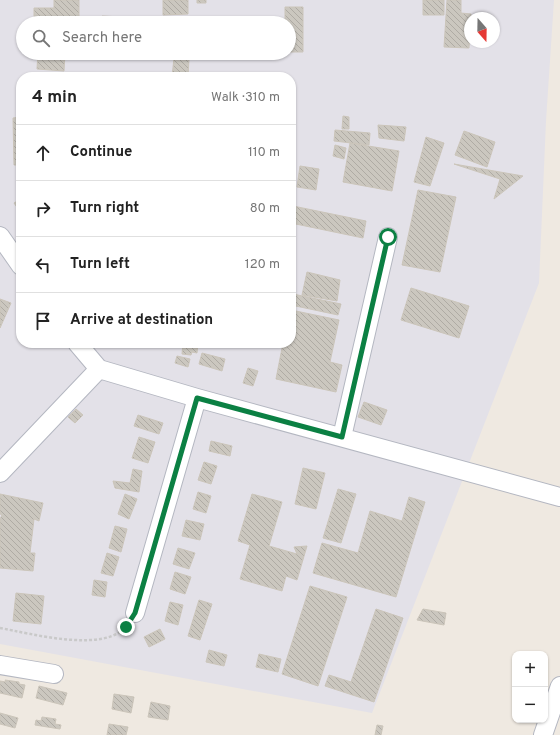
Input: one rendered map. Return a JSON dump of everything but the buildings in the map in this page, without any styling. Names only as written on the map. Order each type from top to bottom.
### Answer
[{"type":"street","points":[[0,236],[16,259]]},
{"type":"street","points":[[342,437],[388,237]]},
{"type":"street","points":[[82,348],[100,368],[197,398],[560,497]]},
{"type":"street","points":[[0,473],[100,368]]},
{"type":"street","points":[[135,613],[197,398]]},
{"type":"street","points":[[0,665],[54,674]]},
{"type":"street","points":[[543,735],[560,686]]},
{"type":"path","points":[[0,628],[60,639],[99,639],[115,635],[126,627],[135,613]]},
{"type":"shaded area","points":[[0,0],[554,0],[546,121],[539,283],[372,713],[0,644]]},
{"type":"route","points":[[126,627],[135,613],[197,398],[342,437],[388,237]]}]
